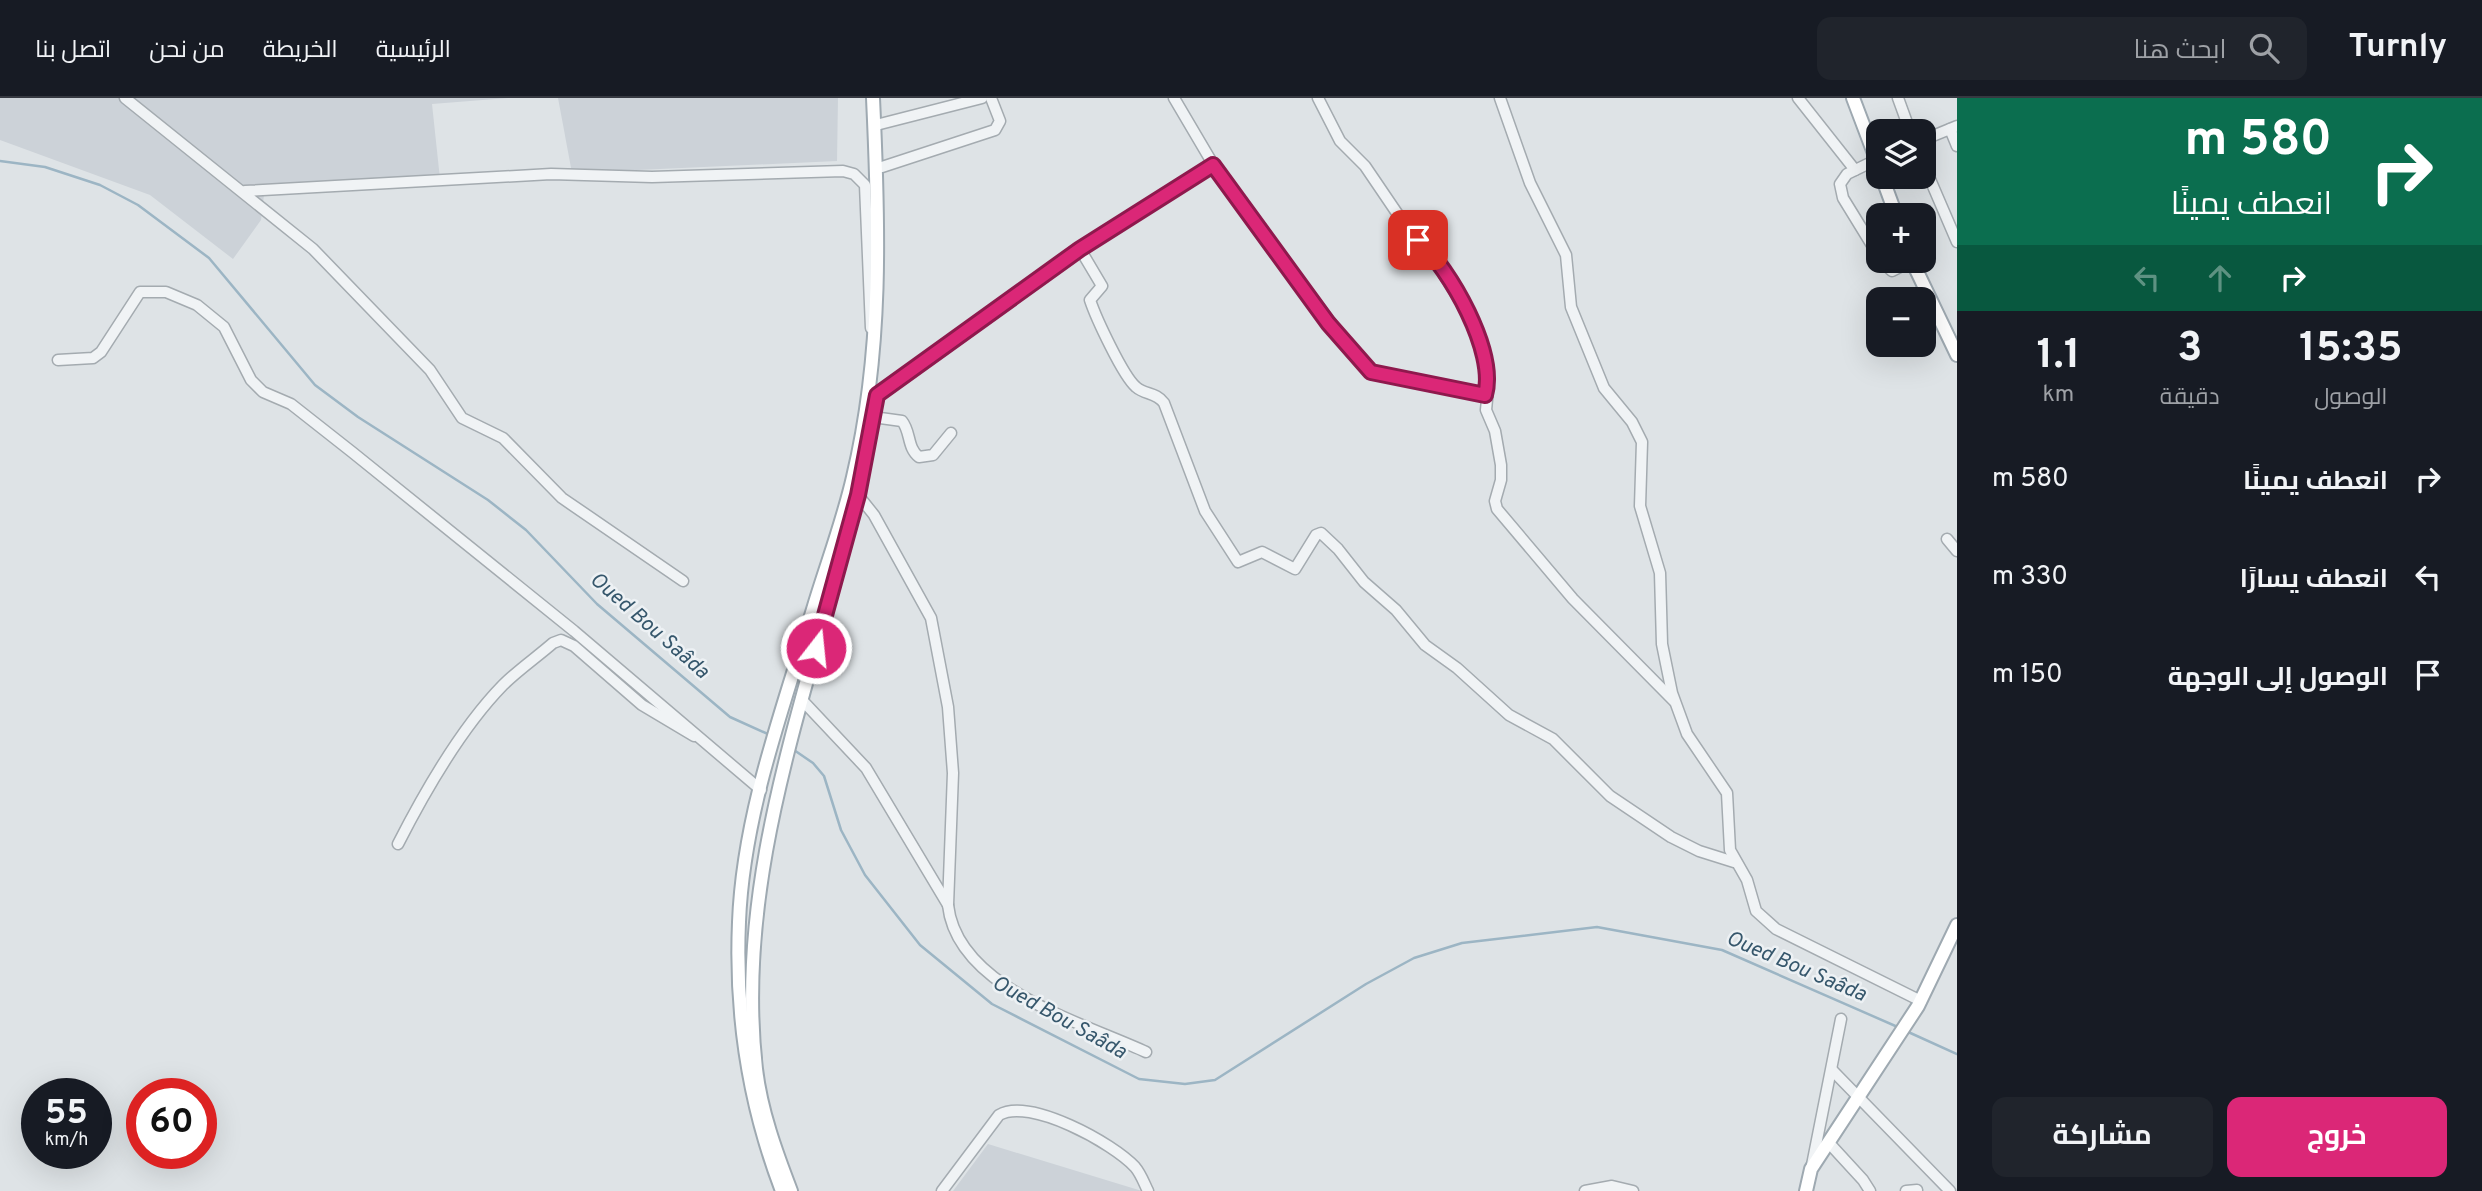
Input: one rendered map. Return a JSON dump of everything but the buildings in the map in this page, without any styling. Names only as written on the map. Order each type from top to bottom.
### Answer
[{"type":"main road","points":[[791,1191],[774,1146],[756,1071],[751,983],[760,879],[781,774],[858,495],[873,416],[877,251],[873,98]]},
{"type":"main road","points":[[782,1191],[765,1147],[755,1108],[738,980],[743,885],[763,783],[784,704],[853,478],[873,397],[883,335],[879,98]]},
{"type":"main road","points":[[1853,98],[1866,132]]},
{"type":"main road","points":[[1918,273],[1957,355]]},
{"type":"main road","points":[[1806,1191],[1811,1169],[1919,1003],[1957,925]]},
{"type":"street","points":[[125,98],[245,191],[313,249],[430,370],[462,418],[503,438],[562,498],[684,580]]},
{"type":"street","points":[[880,124],[982,98]]},
{"type":"street","points":[[882,167],[995,130],[1000,121],[991,98]]},
{"type":"street","points":[[1174,98],[1213,165],[1328,323],[1371,372],[1485,395]]},
{"type":"street","points":[[1318,98],[1340,141],[1365,166],[1401,219],[1429,249],[1475,325],[1487,370],[1485,395],[1500,465],[1501,480],[1495,501],[1497,509],[1573,599],[1674,701]]},
{"type":"street","points":[[1500,98],[1530,183],[1566,255],[1571,307],[1604,388],[1632,422],[1642,442],[1640,506],[1660,573],[1662,644],[1674,701],[1693,745],[1727,793],[1726,828],[1734,862],[1746,880],[1756,911],[1762,920],[1919,1003]]},
{"type":"street","points":[[1798,98],[1855,170]]},
{"type":"street","points":[[1898,98],[1906,119]]},
{"type":"street","points":[[1936,135],[1953,128],[1957,146]]},
{"type":"street","points":[[873,397],[1080,249],[1213,165]]},
{"type":"street","points":[[1866,166],[1842,179],[1840,191],[1866,235]]},
{"type":"street","points":[[245,191],[551,174],[652,177],[843,171],[854,174],[865,185],[868,312],[875,351]]},
{"type":"street","points":[[1934,189],[1957,242]]},
{"type":"street","points":[[1080,249],[1102,286],[1090,300],[1111,347],[1135,386],[1155,394],[1164,402],[1205,511],[1237,562],[1262,552],[1295,569],[1316,535],[1321,533],[1338,549],[1364,582],[1396,610],[1425,645],[1457,668],[1509,715],[1553,739],[1610,796],[1671,837],[1699,851],[1734,862]]},
{"type":"street","points":[[58,360],[93,358],[101,352],[140,292],[166,292],[197,305],[224,327],[251,380],[263,392],[301,412],[574,631],[706,741],[763,783]]},
{"type":"street","points":[[873,416],[895,418],[905,424],[913,451],[919,457],[936,453],[951,433]]},
{"type":"street","points":[[858,495],[874,515],[931,618],[948,707],[953,773],[948,905],[951,926],[958,941],[970,956],[1029,1001],[1146,1052]]},
{"type":"street","points":[[1947,539],[1957,551]]},
{"type":"street","points":[[398,844],[423,796],[478,716],[503,685],[561,639],[574,646],[642,705],[671,725],[706,741]]},
{"type":"street","points":[[801,699],[866,768],[948,905]]},
{"type":"street","points":[[1811,1169],[1841,1019]]},
{"type":"street","points":[[1832,1070],[1950,1191]]},
{"type":"street","points":[[942,1191],[999,1115],[1012,1111],[1040,1114],[1103,1142],[1137,1169],[1148,1191]]},
{"type":"street","points":[[1829,1143],[1870,1191]]},
{"type":"street","points":[[1585,1191],[1612,1186],[1633,1191]]},
{"type":"shaded area","points":[[0,98],[508,98],[432,104],[440,179],[265,186],[261,220],[233,259],[150,195],[0,140]]},
{"type":"shaded area","points":[[558,98],[838,98],[837,161],[572,173]]},
{"type":"shaded area","points":[[988,1144],[1142,1191],[953,1191]]},
{"type":"waterway","name":"Oued Bou Saâda","points":[[0,161],[45,167],[100,185],[138,205],[209,258],[315,385],[358,417],[488,500],[526,530],[597,604],[730,717],[770,735]]},
{"type":"waterway","name":"Oued Bou Saâda","points":[[794,750],[813,763],[824,776],[841,830],[865,875],[920,945],[992,1004],[1139,1079],[1185,1084],[1215,1080],[1366,984],[1414,958],[1462,943],[1597,927],[1722,950],[1900,1028]]},
{"type":"waterway","name":"Oued Bou Saâda","points":[[1906,1031],[1957,1054]]},
{"type":"route","points":[[816,648],[858,495],[877,395],[1080,249],[1213,165],[1328,323],[1371,372],[1485,395],[1489,379],[1475,325],[1437,260],[1418,240]]}]
